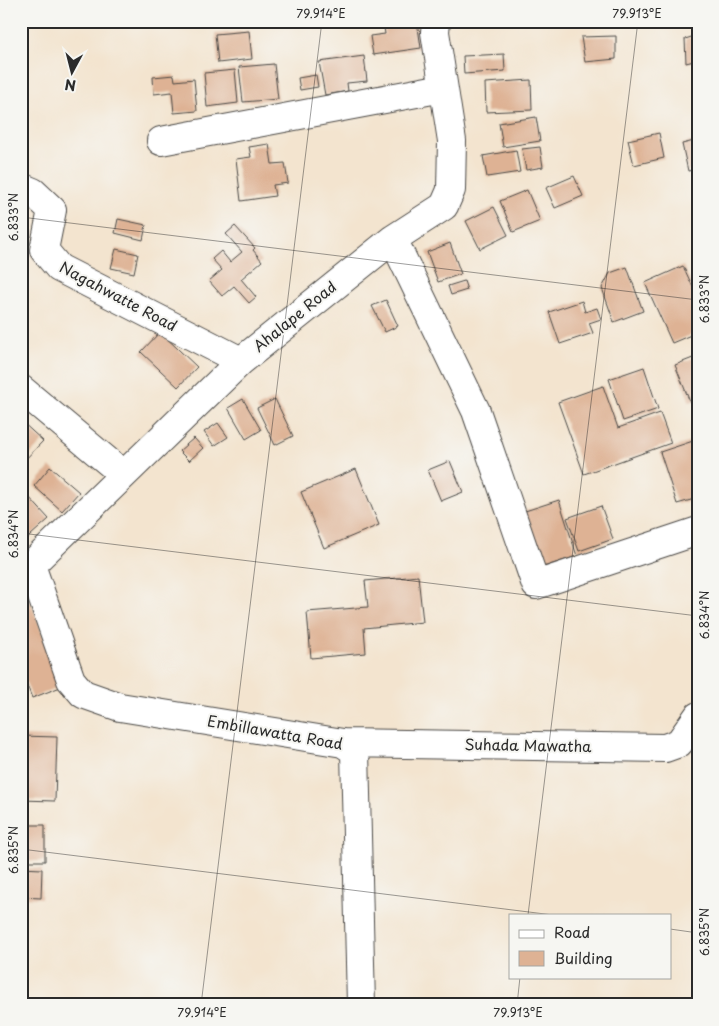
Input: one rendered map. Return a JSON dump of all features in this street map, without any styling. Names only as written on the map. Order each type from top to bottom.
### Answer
[{"type":"street","name":"Ahalape Road","points":[[26,567],[241,361],[393,239],[444,206],[451,190],[452,141],[435,32],[436,21]]},
{"type":"street","points":[[161,141],[443,88]]},
{"type":"street","name":"Nagahwatte Road","points":[[21,187],[33,192],[52,210],[44,250],[59,268],[241,361]]},
{"type":"street","points":[[393,239],[476,411],[536,586],[698,531]]},
{"type":"street","points":[[21,389],[123,474]]},
{"type":"street","name":"Embillawatta Road","points":[[26,567],[71,680],[82,694],[120,706],[343,743],[355,751],[361,1005]]},
{"type":"street","name":"Suhada Mawatha","points":[[343,743],[665,748],[678,744],[698,716]]},
{"type":"building","points":[[383,21],[417,21],[421,48],[373,55],[370,36],[385,34]]},
{"type":"building","points":[[249,31],[252,59],[218,63],[215,34]]},
{"type":"building","points":[[698,35],[698,60],[686,63],[685,39]]},
{"type":"building","points":[[616,36],[616,59],[585,62],[581,37]]},
{"type":"building","points":[[504,54],[505,71],[464,74],[463,56]]},
{"type":"building","points":[[364,56],[367,81],[347,83],[348,91],[325,95],[319,62]]},
{"type":"building","points":[[274,64],[278,99],[243,102],[239,67]]},
{"type":"building","points":[[235,70],[238,103],[207,107],[204,73]]},
{"type":"building","points":[[174,75],[175,81],[194,79],[197,111],[174,113],[172,92],[154,94],[153,77]]},
{"type":"building","points":[[316,75],[318,87],[300,90],[298,78]]},
{"type":"building","points":[[531,80],[532,110],[486,112],[485,83]]},
{"type":"building","points":[[536,117],[540,141],[503,147],[499,123]]},
{"type":"building","points":[[659,133],[664,158],[634,165],[628,140]]},
{"type":"building","points":[[698,140],[698,169],[688,171],[682,144]]},
{"type":"building","points":[[269,144],[272,164],[285,163],[288,183],[273,185],[275,196],[241,201],[236,159],[251,157],[249,147]]},
{"type":"building","points":[[540,147],[543,167],[526,170],[522,149]]},
{"type":"building","points":[[516,150],[520,172],[487,177],[483,156]]},
{"type":"building","points":[[574,176],[583,196],[555,208],[546,188]]},
{"type":"building","points":[[527,190],[540,221],[513,232],[500,201]]},
{"type":"building","points":[[494,207],[508,235],[480,249],[466,221]]},
{"type":"building","points":[[118,219],[146,225],[143,240],[115,233]]},
{"type":"building","points":[[235,226],[255,248],[253,250],[262,261],[241,279],[256,297],[249,303],[234,286],[222,296],[209,281],[222,270],[212,259],[221,251],[230,262],[242,252],[226,234]]},
{"type":"building","points":[[450,243],[461,274],[438,282],[427,252]]},
{"type":"building","points":[[116,249],[138,254],[134,273],[111,268]]},
{"type":"building","points":[[683,266],[698,298],[698,332],[672,343],[645,283]]},
{"type":"building","points":[[627,267],[643,311],[614,322],[602,288],[610,273]]},
{"type":"building","points":[[464,281],[467,290],[451,295],[448,286]]},
{"type":"building","points":[[386,300],[398,326],[385,332],[372,306]]},
{"type":"building","points":[[582,301],[585,312],[597,308],[601,319],[589,323],[593,333],[560,344],[549,312]]},
{"type":"building","points":[[160,332],[197,367],[178,387],[141,352]]},
{"type":"building","points":[[698,356],[698,399],[690,402],[675,365]]},
{"type":"building","points":[[644,367],[658,409],[623,421],[609,379]]},
{"type":"building","points":[[603,386],[618,428],[660,413],[671,443],[584,474],[558,402]]},
{"type":"building","points":[[243,399],[261,430],[246,439],[228,408]]},
{"type":"building","points":[[275,399],[293,436],[275,445],[257,408]]},
{"type":"building","points":[[21,421],[43,441],[21,464]]},
{"type":"building","points":[[218,423],[228,437],[214,446],[204,432]]},
{"type":"building","points":[[194,438],[203,448],[189,461],[179,451]]},
{"type":"building","points":[[693,441],[698,455],[698,498],[677,504],[660,452]]},
{"type":"building","points":[[450,461],[463,492],[441,501],[428,470]]},
{"type":"building","points":[[50,467],[79,492],[62,511],[34,486]]},
{"type":"building","points":[[356,469],[379,525],[324,548],[301,492]]},
{"type":"building","points":[[28,496],[49,519],[21,544],[21,503]]},
{"type":"building","points":[[559,500],[577,556],[537,569],[519,513]]},
{"type":"building","points":[[601,506],[613,539],[579,551],[567,518]]},
{"type":"building","points":[[418,576],[423,622],[364,628],[366,653],[311,658],[307,612],[368,607],[365,581]]},
{"type":"building","points":[[30,601],[63,686],[32,698],[24,678],[21,679],[21,604]]},
{"type":"building","points":[[21,736],[57,737],[55,801],[21,800]]},
{"type":"building","points":[[21,825],[45,825],[45,861],[21,861]]},
{"type":"building","points":[[21,868],[42,869],[41,898],[21,897]]}]
